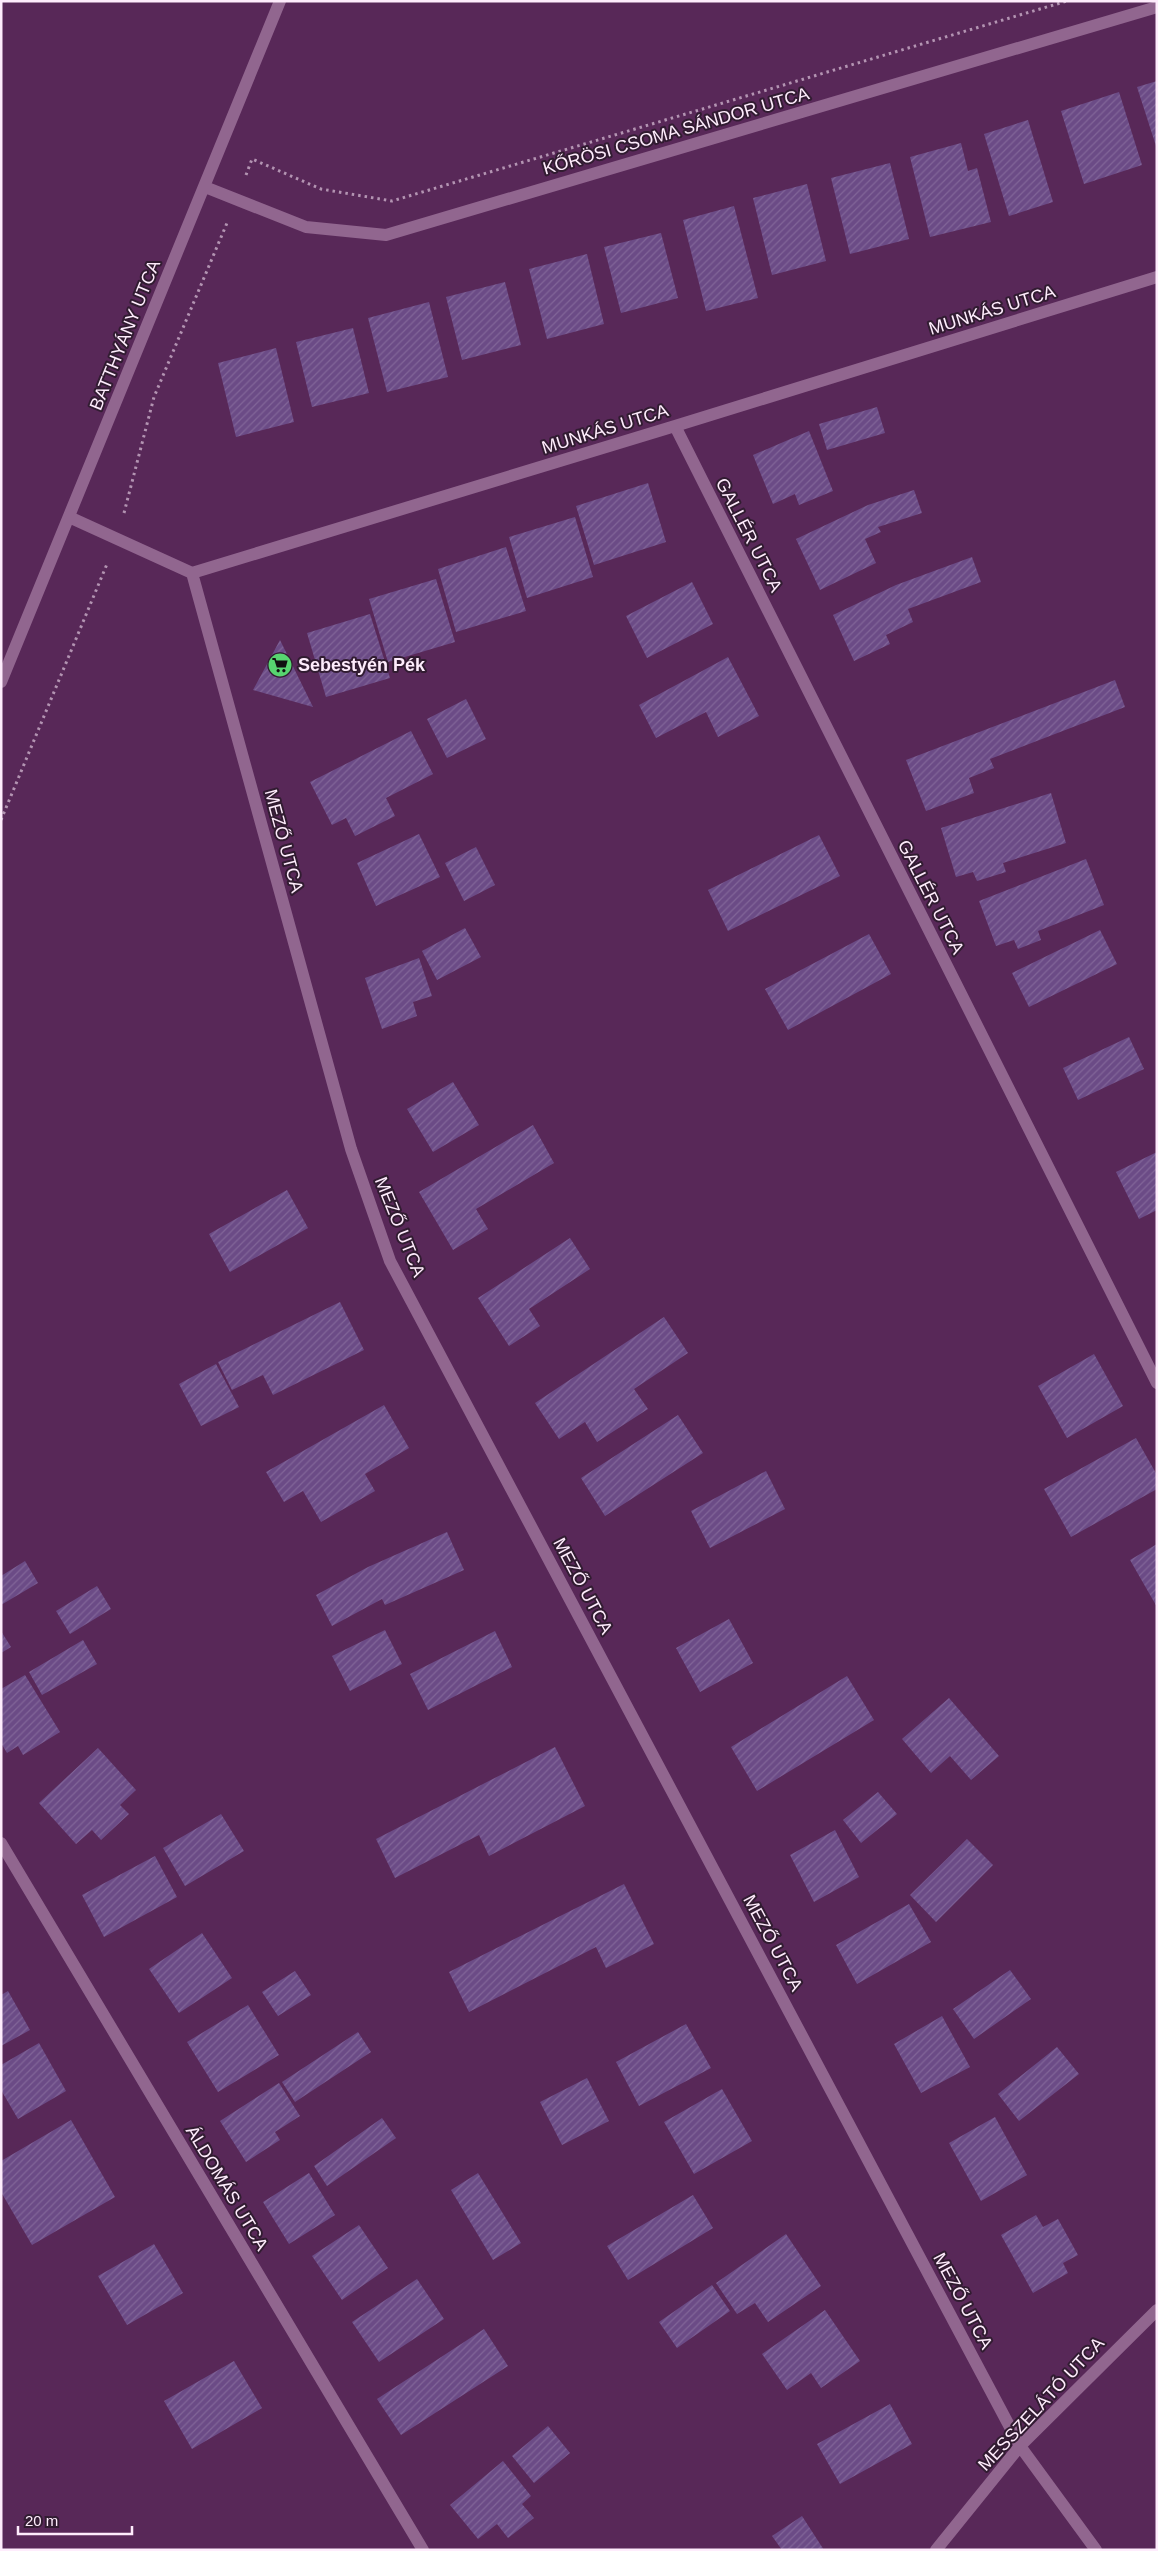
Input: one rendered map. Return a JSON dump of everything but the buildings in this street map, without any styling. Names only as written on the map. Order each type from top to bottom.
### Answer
[{"type":"street","name":"BATTHYÁNY UTCA","points":[[1,682],[280,1]]},
{"type":"street","name":"KŐRÖSI CSOMA SÁNDOR UTCA","points":[[205,187],[306,227],[386,235],[1157,7]]},
{"type":"street","name":"MUNKÁS UTCA","points":[[192,573],[1157,277]]},
{"type":"street","name":"GALLÉR UTCA","points":[[675,426],[1157,1383]]},
{"type":"street","points":[[69,516],[192,573]]},
{"type":"street","name":"MEZŐ UTCA","points":[[192,573],[351,1149],[390,1261],[1020,2446],[1096,2550]]},
{"type":"street","name":"ÁLDOMÁS UTCA","points":[[1,1843],[423,2550]]},
{"type":"street","name":"MESSZELÁTÓ UTCA","points":[[936,2550],[1020,2446],[1157,2310]]},
{"type":"path","points":[[1,820],[118,538],[154,397],[237,200],[252,159],[321,189],[392,200],[1067,1]]},
{"type":"place","name":"Sebestyén Pék","points":[[280,665]]}]
